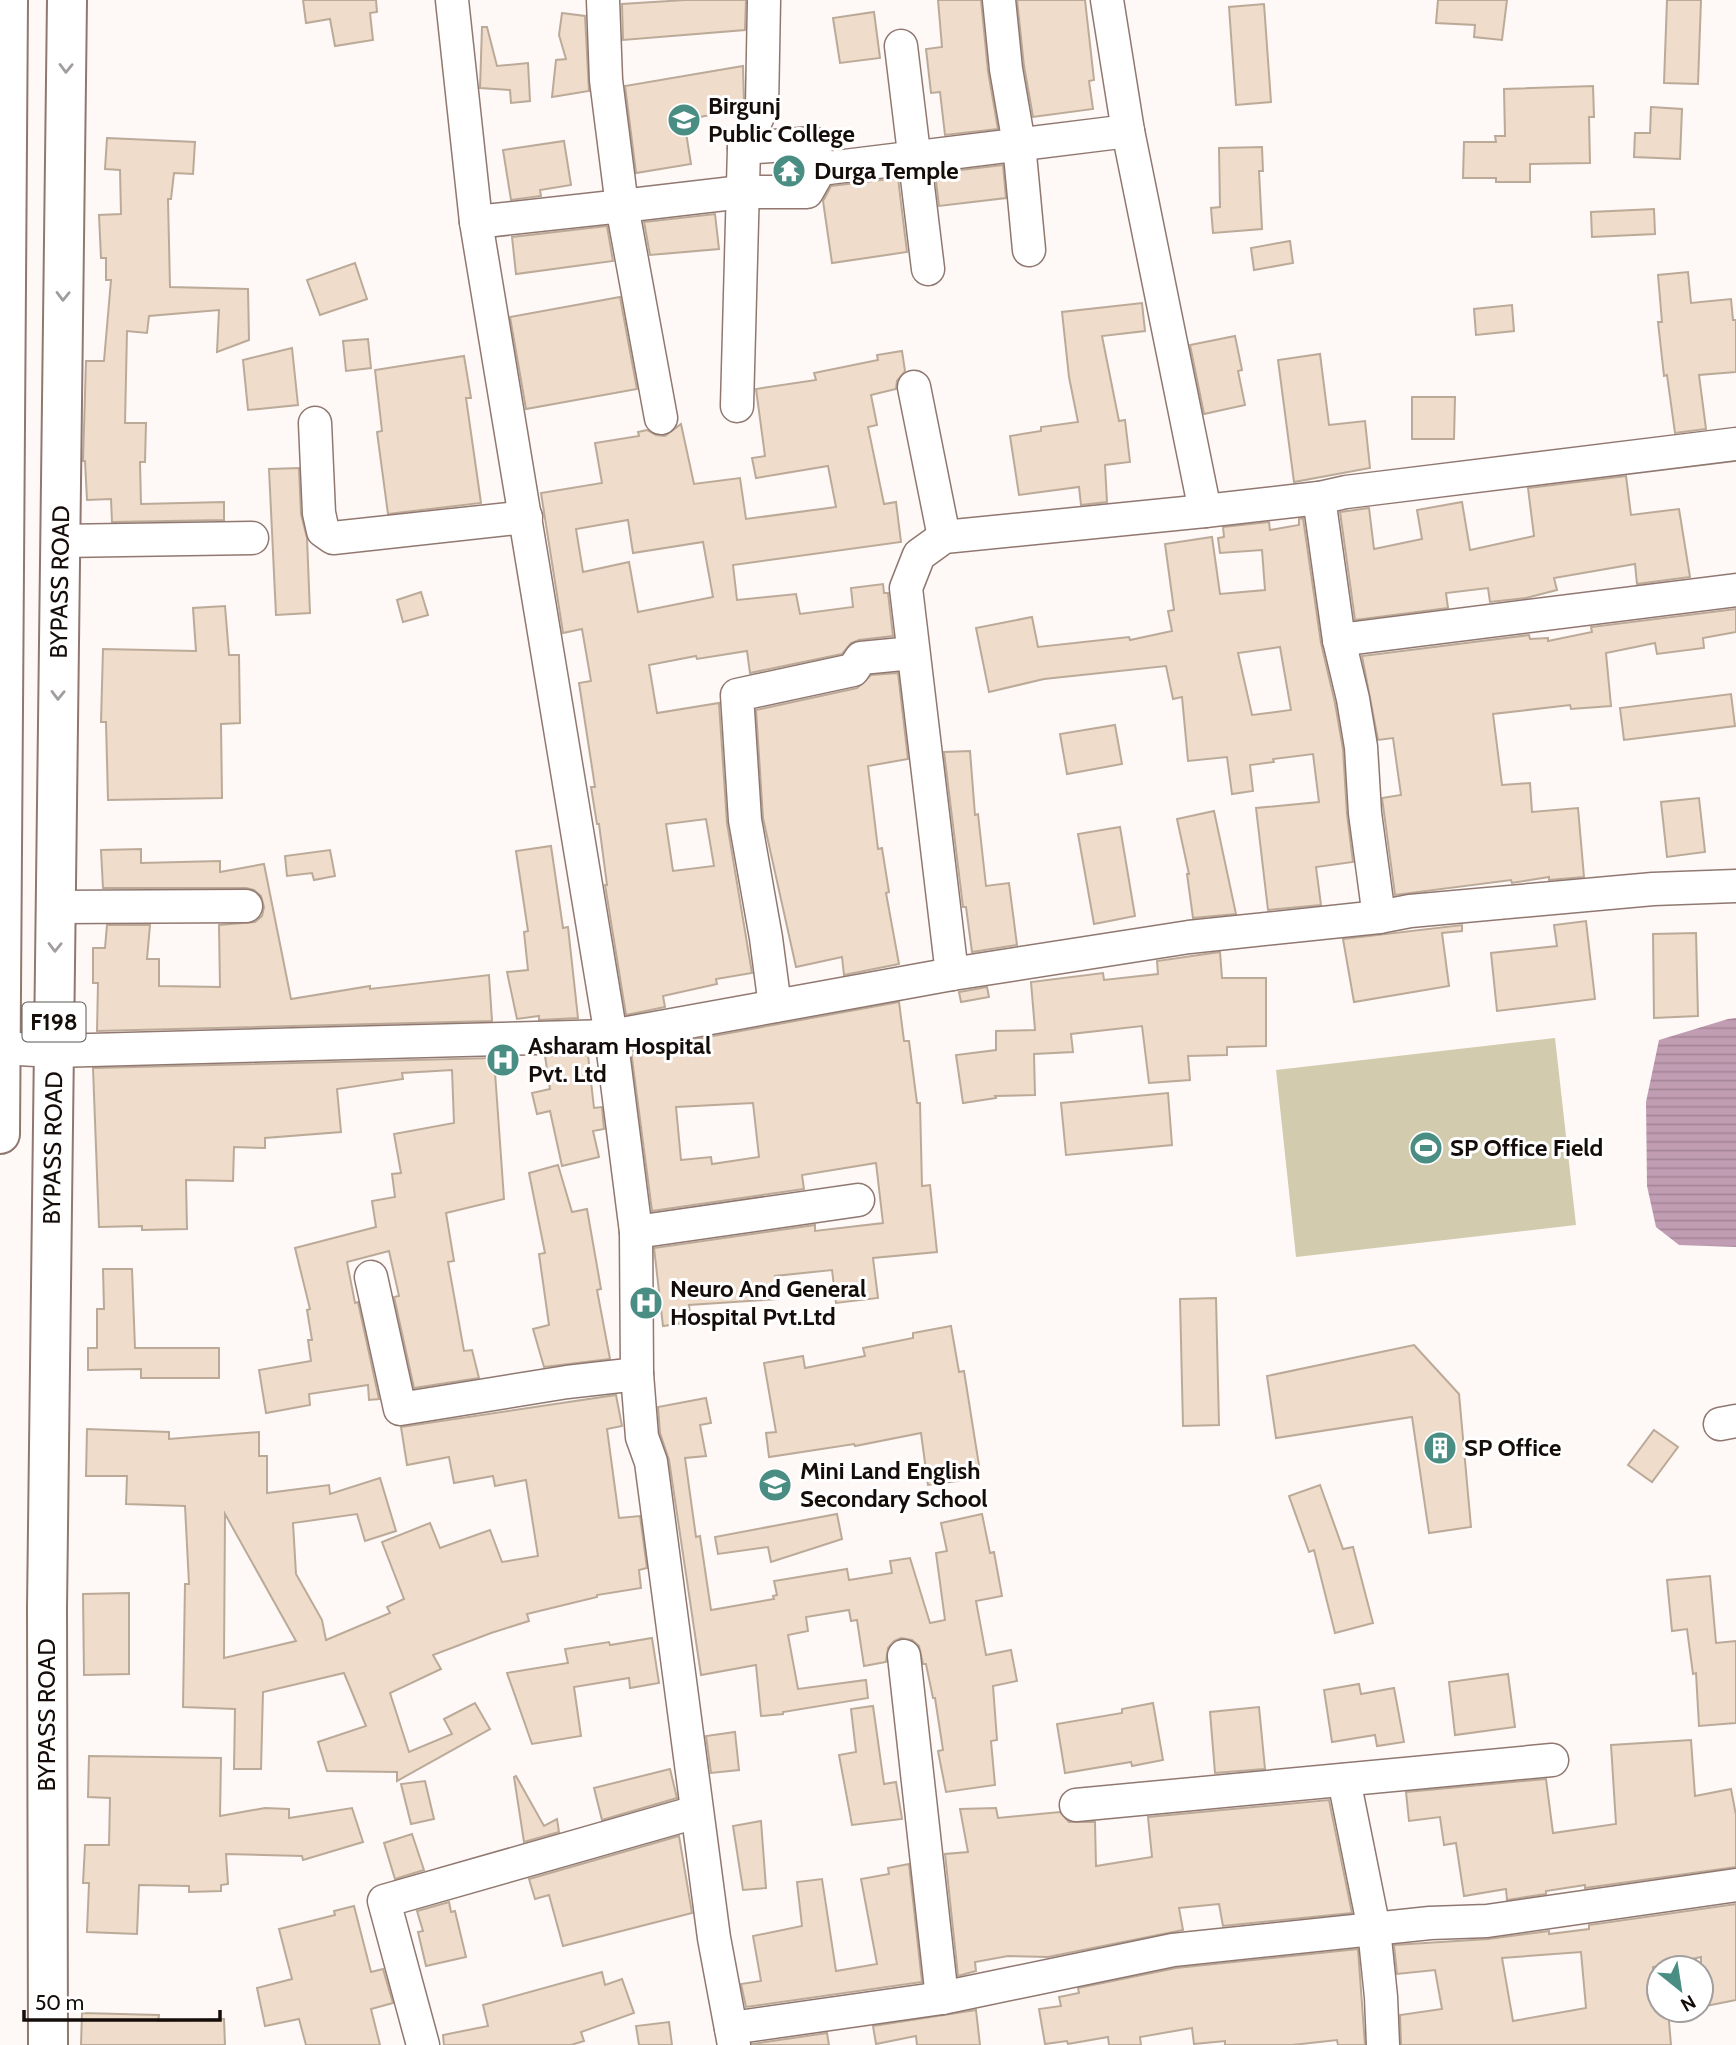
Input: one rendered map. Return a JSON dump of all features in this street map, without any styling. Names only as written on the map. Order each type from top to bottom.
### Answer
[{"type":"main road","name":"F198","points":[[0,1134],[8,0]]},
{"type":"main road","name":"BYPASS ROAD","points":[[48,2045],[47,1608],[67,0]]},
{"type":"street","points":[[452,0],[477,222],[611,1036],[636,1231],[637,1374],[642,1437],[651,1462],[696,1812],[714,1938],[732,2037],[942,1998],[1173,1950],[1430,1923],[1487,1921],[1736,1885]]},
{"type":"street","points":[[603,0],[606,80],[622,206],[661,418]]},
{"type":"street","points":[[737,406],[744,148],[762,107],[764,0]]},
{"type":"street","points":[[999,0],[1006,69],[1019,144],[1029,250]]},
{"type":"street","points":[[1107,0],[1128,131],[1205,511]]},
{"type":"street","points":[[901,46],[928,269]]},
{"type":"street","points":[[820,169],[1128,131]]},
{"type":"street","points":[[477,222],[742,192],[807,192],[820,169],[813,143],[744,148]]},
{"type":"street","points":[[914,387],[944,537]]},
{"type":"street","points":[[315,423],[319,513],[323,531],[333,538],[526,517]]},
{"type":"street","points":[[953,974],[906,588],[919,555],[944,537],[1319,498],[1346,492],[1736,444]]},
{"type":"street","points":[[1319,498],[1339,640],[1359,734],[1365,813],[1379,917]]},
{"type":"street","points":[[60,541],[252,538]]},
{"type":"street","points":[[1339,640],[1736,590]]},
{"type":"street","points":[[775,1006],[745,820],[737,695],[853,670],[861,658],[914,653]]},
{"type":"street","points":[[1,1048],[54,1051],[611,1036],[953,974],[1189,937],[1379,917],[1410,911],[1653,889],[1736,886]]},
{"type":"street","points":[[55,907],[246,906]]},
{"type":"street","points":[[636,1231],[858,1200]]},
{"type":"street","points":[[371,1277],[400,1409],[567,1382],[637,1374]]},
{"type":"street","points":[[904,1656],[942,1998]]},
{"type":"street","points":[[1076,1805],[1552,1760]]},
{"type":"street","points":[[1344,1780],[1374,1929],[1383,2045]]},
{"type":"street","points":[[423,2045],[384,1901],[696,1812]]},
{"type":"shaded area","points":[[1736,1018],[1736,1247],[1679,1245],[1656,1227],[1647,1186],[1646,1102],[1659,1040]]},
{"type":"shaded area","name":"SP Office Field","points":[[1555,1038],[1576,1225],[1296,1257],[1276,1070]]},
{"type":"building","points":[[303,0],[376,0],[377,12],[370,13],[373,40],[335,46],[330,19],[306,23]]},
{"type":"building","points":[[746,0],[745,30],[623,40],[622,4]]},
{"type":"building","points":[[938,0],[981,0],[988,71],[998,129],[945,135],[940,92],[931,93],[926,49],[942,47]]},
{"type":"building","points":[[1017,0],[1085,0],[1094,80],[1089,81],[1093,109],[1033,117]]},
{"type":"building","points":[[1438,0],[1507,0],[1502,40],[1474,37],[1475,25],[1436,23]]},
{"type":"building","points":[[1667,0],[1701,0],[1698,84],[1664,83]]},
{"type":"building","points":[[1264,4],[1271,102],[1236,105],[1229,7]]},
{"type":"building","points":[[874,12],[880,58],[840,63],[833,18]]},
{"type":"building","points":[[562,13],[585,16],[589,91],[552,97],[556,60],[566,59],[559,35]]},
{"type":"building","points":[[482,27],[487,27],[497,66],[528,63],[530,101],[511,103],[510,90],[480,88]]},
{"type":"building","points":[[743,66],[744,103],[741,109],[684,120],[691,164],[636,173],[625,86]]},
{"type":"building","points":[[1593,86],[1594,117],[1589,117],[1590,163],[1530,164],[1530,182],[1463,178],[1464,142],[1496,142],[1495,136],[1505,136],[1504,89]]},
{"type":"building","points":[[1651,107],[1682,109],[1680,159],[1634,157],[1635,133],[1650,133]]},
{"type":"building","points":[[107,138],[195,142],[193,174],[174,173],[171,199],[168,199],[170,287],[248,289],[249,340],[217,352],[219,310],[149,316],[147,333],[127,331],[125,423],[146,423],[145,462],[140,462],[141,504],[224,502],[224,520],[112,522],[111,499],[87,500],[83,461],[86,361],[104,361],[111,280],[106,280],[106,258],[101,258],[99,215],[121,214],[120,170],[105,169]]},
{"type":"building","points":[[564,141],[571,185],[540,190],[541,196],[511,200],[503,150]]},
{"type":"building","points":[[1262,147],[1263,171],[1259,171],[1262,229],[1213,233],[1211,208],[1220,207],[1219,148]]},
{"type":"building","points":[[799,162],[800,167],[796,174],[775,174],[774,164]]},
{"type":"building","points":[[1003,165],[1006,198],[939,206],[935,173]]},
{"type":"building","points":[[898,178],[907,252],[832,263],[823,201],[831,186]]},
{"type":"building","points":[[1654,209],[1655,234],[1592,237],[1591,212]]},
{"type":"building","points":[[715,214],[719,249],[650,255],[644,222]]},
{"type":"building","points":[[607,226],[613,261],[516,274],[512,237]]},
{"type":"building","points":[[1290,241],[1293,263],[1254,270],[1251,248]]},
{"type":"building","points":[[355,263],[367,299],[320,315],[307,280]]},
{"type":"building","points":[[1688,272],[1691,303],[1731,299],[1733,320],[1736,320],[1736,372],[1699,375],[1706,429],[1675,433],[1667,375],[1664,376],[1658,322],[1662,322],[1658,275]]},
{"type":"building","points":[[620,297],[637,389],[526,409],[510,317]]},
{"type":"building","points":[[1142,303],[1145,331],[1102,336],[1119,421],[1125,420],[1130,462],[1105,465],[1107,502],[1081,505],[1079,487],[1019,495],[1010,436],[1041,431],[1041,427],[1078,422],[1069,377],[1062,312]]},
{"type":"building","points":[[1512,305],[1514,331],[1476,335],[1474,309]]},
{"type":"building","points":[[1235,336],[1245,405],[1204,414],[1190,345]]},
{"type":"building","points":[[368,339],[371,368],[346,371],[343,341]]},
{"type":"building","points":[[292,348],[298,405],[248,410],[243,360]]},
{"type":"building","points":[[902,351],[905,371],[897,381],[896,389],[871,395],[877,425],[868,427],[884,504],[896,502],[901,542],[733,565],[737,600],[796,594],[800,614],[853,607],[851,588],[883,584],[884,593],[888,593],[893,636],[859,640],[851,643],[842,654],[750,673],[747,651],[697,659],[696,656],[649,665],[657,713],[719,703],[727,823],[752,973],[716,979],[717,984],[663,996],[665,1007],[626,1015],[605,885],[599,824],[591,787],[595,787],[579,683],[591,681],[582,629],[563,633],[541,493],[602,483],[595,443],[639,436],[638,432],[647,430],[665,436],[681,424],[694,484],[740,478],[746,519],[836,507],[828,466],[756,478],[752,458],[765,456],[756,389],[816,380],[814,373],[878,360],[877,355]],"holes":[[[628,520],[633,553],[703,542],[713,597],[638,612],[629,562],[583,572],[576,529]],[[706,819],[714,866],[673,871],[666,824]]]},
{"type":"building","points":[[1320,354],[1329,425],[1365,421],[1370,468],[1294,482],[1278,360]]},
{"type":"building","points":[[464,356],[471,398],[466,398],[481,503],[388,514],[377,432],[382,431],[375,370]]},
{"type":"building","points":[[1412,397],[1455,397],[1454,439],[1412,439]]},
{"type":"building","points":[[299,468],[301,514],[307,538],[310,613],[276,615],[269,469]]},
{"type":"building","points":[[1626,476],[1631,515],[1679,509],[1690,577],[1637,584],[1635,564],[1554,578],[1557,590],[1526,598],[1490,602],[1488,588],[1446,593],[1448,608],[1355,620],[1340,512],[1369,508],[1374,549],[1422,539],[1417,510],[1462,502],[1470,550],[1534,536],[1528,488]]},
{"type":"building","points":[[1303,518],[1321,643],[1343,749],[1353,862],[1316,867],[1321,905],[1268,910],[1256,808],[1319,802],[1313,754],[1250,765],[1253,791],[1232,794],[1227,757],[1188,761],[1182,697],[1173,699],[1166,666],[1044,679],[989,692],[976,628],[1032,617],[1038,647],[1129,637],[1130,640],[1172,631],[1168,611],[1174,610],[1165,544],[1212,537],[1220,594],[1265,590],[1262,550],[1220,553],[1218,538],[1224,537],[1223,527],[1269,522],[1270,530],[1299,525],[1299,519]],"holes":[[[1280,647],[1291,710],[1252,715],[1238,653]]]},
{"type":"building","points":[[421,592],[428,615],[403,622],[397,600]]},
{"type":"building","points":[[225,606],[229,655],[239,655],[240,723],[221,724],[222,798],[108,800],[106,722],[101,722],[103,649],[196,651],[193,608]]},
{"type":"building","points":[[1736,609],[1736,632],[1703,638],[1704,648],[1657,654],[1655,643],[1606,653],[1611,706],[1571,709],[1570,705],[1493,714],[1502,785],[1530,783],[1532,812],[1578,808],[1584,877],[1549,880],[1549,877],[1512,883],[1511,880],[1395,895],[1382,798],[1401,795],[1393,738],[1378,740],[1362,656],[1529,635],[1530,639],[1548,638],[1548,641],[1592,632],[1591,627]]},
{"type":"building","points":[[898,673],[908,759],[868,766],[878,849],[882,848],[889,892],[886,893],[899,964],[844,975],[842,957],[796,967],[763,818],[756,710],[857,688],[871,675]]},
{"type":"building","points":[[1731,694],[1735,726],[1624,740],[1620,708]]},
{"type":"building","points":[[1115,725],[1122,764],[1067,774],[1060,734]]},
{"type":"building","points":[[970,751],[975,815],[978,814],[986,886],[1009,883],[1017,945],[972,952],[966,907],[963,907],[944,752]]},
{"type":"building","points":[[1699,798],[1705,852],[1667,857],[1661,802]]},
{"type":"building","points":[[1214,811],[1236,914],[1193,918],[1189,874],[1177,819]]},
{"type":"building","points":[[1120,827],[1135,916],[1094,924],[1078,834]]},
{"type":"building","points":[[551,846],[563,928],[568,927],[578,1018],[539,1020],[539,1016],[517,1019],[507,972],[528,970],[524,932],[528,931],[516,851]]},
{"type":"building","points":[[141,849],[141,863],[220,861],[220,872],[264,864],[291,999],[370,986],[370,989],[489,975],[492,1021],[97,1031],[98,983],[93,983],[93,948],[105,948],[107,925],[150,925],[147,959],[159,959],[159,986],[220,987],[219,925],[255,922],[262,916],[264,907],[261,896],[246,888],[103,888],[101,850]]},
{"type":"building","points":[[330,850],[335,876],[314,880],[312,873],[287,876],[285,856]]},
{"type":"building","points":[[1586,921],[1595,999],[1497,1011],[1491,953],[1557,946],[1554,925]]},
{"type":"building","points":[[1462,925],[1462,931],[1442,933],[1449,986],[1354,1002],[1343,939]]},
{"type":"building","points":[[1696,933],[1698,1016],[1654,1018],[1653,934]]},
{"type":"building","points":[[1220,952],[1222,978],[1266,978],[1266,1046],[1227,1047],[1227,1055],[1188,1056],[1190,1080],[1149,1083],[1142,1026],[1071,1034],[1073,1052],[1034,1054],[1035,1095],[995,1096],[996,1098],[963,1103],[956,1055],[996,1050],[996,1031],[1035,1030],[1031,982],[1103,973],[1104,980],[1158,974],[1157,961]]},
{"type":"building","points":[[987,987],[989,997],[961,1002],[959,992]]},
{"type":"building","points":[[899,1002],[904,1041],[909,1041],[917,1103],[920,1103],[922,1186],[930,1185],[937,1252],[873,1258],[878,1298],[836,1303],[832,1270],[775,1276],[777,1299],[689,1305],[691,1322],[663,1326],[654,1248],[815,1225],[815,1231],[883,1223],[876,1163],[802,1175],[804,1189],[652,1211],[631,1051]],"holes":[[[753,1103],[759,1157],[712,1164],[711,1157],[681,1160],[676,1107]]]},
{"type":"building","points":[[588,1055],[594,1108],[602,1107],[604,1129],[593,1131],[599,1157],[562,1166],[550,1111],[537,1114],[532,1093],[550,1089],[545,1056]]},
{"type":"building","points":[[494,1058],[504,1199],[446,1213],[454,1261],[448,1262],[464,1351],[472,1350],[479,1378],[414,1388],[394,1297],[399,1296],[389,1251],[347,1262],[379,1399],[369,1400],[368,1385],[309,1394],[310,1405],[266,1413],[259,1370],[311,1361],[308,1340],[312,1340],[307,1310],[310,1309],[295,1248],[376,1227],[372,1201],[395,1197],[392,1174],[401,1173],[394,1134],[454,1123],[452,1070],[402,1073],[403,1079],[337,1089],[341,1132],[265,1138],[265,1148],[234,1147],[233,1181],[186,1180],[187,1229],[99,1227],[93,1068]]},
{"type":"building","points":[[1168,1093],[1172,1145],[1066,1155],[1061,1103]]},
{"type":"building","points":[[558,1165],[572,1212],[587,1209],[601,1289],[597,1290],[610,1359],[544,1367],[533,1329],[549,1325],[539,1254],[545,1253],[529,1173]]},
{"type":"building","points":[[103,1269],[132,1269],[135,1348],[219,1348],[219,1378],[141,1378],[141,1369],[88,1370],[88,1348],[97,1348],[97,1309],[104,1309]]},
{"type":"building","points":[[1216,1298],[1219,1425],[1183,1426],[1180,1299]]},
{"type":"building","points":[[951,1326],[959,1372],[964,1371],[981,1478],[928,1485],[921,1433],[855,1446],[854,1444],[769,1457],[766,1433],[776,1432],[764,1363],[803,1356],[805,1368],[865,1356],[863,1348],[913,1338],[913,1333]]},
{"type":"building","name":"SP Office","points":[[1414,1345],[1459,1394],[1471,1527],[1429,1533],[1412,1417],[1276,1438],[1267,1376]]},
{"type":"building","points":[[616,1395],[622,1426],[607,1429],[619,1518],[640,1516],[647,1568],[639,1570],[641,1588],[597,1595],[527,1614],[529,1621],[433,1655],[441,1669],[390,1693],[409,1752],[452,1734],[444,1719],[475,1703],[490,1729],[397,1781],[397,1772],[327,1771],[318,1742],[366,1726],[344,1673],[263,1692],[261,1769],[234,1769],[235,1709],[183,1707],[185,1584],[189,1584],[185,1506],[126,1504],[127,1476],[86,1476],[87,1429],[169,1432],[169,1439],[259,1432],[259,1456],[267,1456],[267,1493],[329,1485],[330,1494],[380,1478],[396,1531],[365,1541],[357,1514],[293,1523],[296,1574],[322,1620],[326,1640],[390,1613],[387,1607],[404,1599],[382,1542],[430,1523],[440,1548],[490,1530],[502,1562],[538,1556],[526,1480],[495,1486],[493,1476],[454,1483],[449,1457],[407,1465],[401,1427]],"holes":[[[225,1514],[296,1641],[224,1658]]]},
{"type":"building","points":[[706,1398],[711,1423],[700,1425],[706,1456],[685,1458],[696,1537],[700,1536],[711,1610],[774,1599],[773,1596],[777,1595],[774,1581],[847,1569],[849,1580],[892,1573],[890,1561],[910,1558],[930,1623],[945,1620],[936,1553],[947,1551],[941,1523],[982,1514],[990,1553],[994,1552],[1002,1596],[976,1601],[986,1655],[1011,1650],[1017,1681],[993,1686],[997,1740],[991,1741],[995,1785],[946,1792],[938,1751],[943,1750],[935,1698],[919,1646],[912,1640],[901,1638],[888,1648],[886,1662],[864,1666],[857,1620],[851,1621],[849,1610],[806,1617],[808,1631],[788,1635],[798,1689],[866,1680],[868,1698],[761,1716],[756,1665],[701,1675],[669,1460],[660,1433],[658,1407]]},
{"type":"building","points":[[1654,1430],[1678,1447],[1652,1482],[1628,1465]]},
{"type":"building","points":[[1320,1485],[1343,1549],[1353,1547],[1373,1623],[1335,1633],[1314,1550],[1309,1552],[1289,1496]]},
{"type":"building","points":[[837,1514],[842,1539],[771,1562],[768,1547],[718,1554],[715,1537]]},
{"type":"building","points":[[1710,1576],[1716,1643],[1736,1641],[1736,1723],[1699,1726],[1696,1673],[1693,1674],[1687,1629],[1672,1631],[1667,1580]]},
{"type":"building","points":[[129,1593],[129,1674],[84,1675],[83,1594]]},
{"type":"building","points":[[652,1638],[659,1683],[630,1688],[629,1678],[574,1687],[581,1736],[532,1744],[507,1673],[568,1663],[565,1649]]},
{"type":"building","points":[[1508,1674],[1515,1727],[1455,1735],[1449,1682]]},
{"type":"building","points":[[1359,1684],[1361,1694],[1394,1688],[1404,1742],[1377,1746],[1375,1735],[1332,1742],[1324,1690]]},
{"type":"building","points":[[1153,1703],[1163,1760],[1132,1766],[1131,1762],[1065,1773],[1057,1724],[1122,1713],[1122,1709]]},
{"type":"building","points":[[873,1706],[884,1784],[896,1782],[902,1819],[852,1825],[839,1755],[856,1752],[851,1709]]},
{"type":"building","points":[[1259,1707],[1265,1769],[1215,1773],[1210,1712]]},
{"type":"building","points":[[735,1732],[739,1770],[711,1773],[706,1736]]},
{"type":"building","points":[[1691,1740],[1695,1796],[1731,1789],[1736,1815],[1736,1867],[1585,1888],[1585,1885],[1507,1900],[1506,1889],[1464,1896],[1456,1843],[1444,1845],[1440,1817],[1409,1821],[1406,1792],[1546,1779],[1553,1833],[1616,1824],[1611,1745]]},
{"type":"building","points":[[89,1756],[221,1758],[220,1816],[265,1808],[289,1809],[289,1818],[352,1808],[363,1842],[303,1860],[302,1856],[226,1854],[228,1884],[221,1885],[221,1891],[189,1892],[189,1886],[139,1885],[137,1934],[87,1932],[89,1883],[83,1883],[85,1845],[109,1845],[110,1798],[88,1797]]},
{"type":"building","points":[[670,1769],[677,1798],[602,1820],[594,1788]]},
{"type":"building","points":[[516,1776],[544,1826],[557,1819],[559,1832],[524,1842],[514,1777]]},
{"type":"building","points":[[425,1781],[434,1819],[411,1824],[401,1784]]},
{"type":"building","points":[[1329,1800],[1352,1913],[1223,1926],[1219,1904],[1179,1908],[1183,1930],[1048,1957],[1008,1956],[975,1962],[976,1971],[958,1976],[945,1854],[968,1852],[960,1809],[996,1808],[998,1818],[1060,1812],[1069,1822],[1095,1822],[1096,1866],[1152,1857],[1148,1817]]},
{"type":"building","points":[[761,1821],[766,1888],[743,1890],[733,1826]]},
{"type":"building","points":[[412,1834],[424,1870],[395,1879],[384,1843]]},
{"type":"building","points":[[679,1836],[692,1913],[563,1946],[549,1895],[535,1899],[529,1879]]},
{"type":"building","points":[[909,1864],[922,1982],[746,2007],[741,1984],[761,1981],[753,1936],[802,1926],[797,1882],[822,1879],[836,1971],[877,1964],[861,1879],[889,1874],[888,1868]]},
{"type":"building","points":[[449,1902],[451,1912],[455,1911],[466,1957],[426,1966],[418,1932],[423,1931],[417,1911]]},
{"type":"building","points":[[1736,1904],[1736,2000],[1715,2004],[1715,1954],[1645,1954],[1645,2024],[1669,2024],[1671,2045],[1401,2045],[1400,2015],[1442,2009],[1435,1970],[1397,1974],[1394,1945],[1589,1929],[1589,1925]],"holes":[[[1581,1952],[1586,2008],[1513,2021],[1502,1958]]]},
{"type":"building","points":[[354,1906],[371,1972],[383,1969],[393,2003],[371,2009],[380,2045],[306,2045],[299,2019],[265,2026],[257,1988],[292,1979],[279,1929],[335,1915],[334,1911]]},
{"type":"building","points":[[1358,1949],[1365,2045],[1338,2045],[1337,2040],[1292,2045],[1225,2045],[1225,2041],[1194,2044],[1192,2028],[1140,2037],[1141,2045],[1109,2045],[1108,2037],[1068,2044],[1067,2041],[1045,2044],[1039,2009],[1061,2006],[1059,1997],[1079,1993],[1078,1988],[1176,1968]]},
{"type":"building","points":[[602,1972],[605,1985],[622,1979],[634,2013],[581,2032],[584,2041],[571,2045],[444,2045],[443,2035],[488,2026],[483,2005]]},
{"type":"building","points":[[976,2010],[980,2045],[917,2045],[916,2036],[876,2044],[873,2026]]},
{"type":"building","points":[[82,2013],[159,2015],[158,2021],[224,2019],[225,2045],[81,2045]]},
{"type":"building","points":[[669,2022],[672,2045],[639,2045],[636,2026]]},
{"type":"building","points":[[827,2033],[829,2045],[752,2045],[752,2044]]},
{"type":"place","name":"Birgunj Public College","points":[[684,120]]},
{"type":"place","name":"Durga Temple","points":[[789,171]]},
{"type":"place","name":"Asharam Hospital Pvt. Ltd","points":[[503,1060]]},
{"type":"place","name":"SP Office Field","points":[[1426,1148]]},
{"type":"place","name":"Neuro And General Hospital Pvt.Ltd","points":[[646,1303]]},
{"type":"place","name":"SP Office","points":[[1440,1448]]},
{"type":"place","name":"Mini Land English Secondary School","points":[[775,1485]]}]
